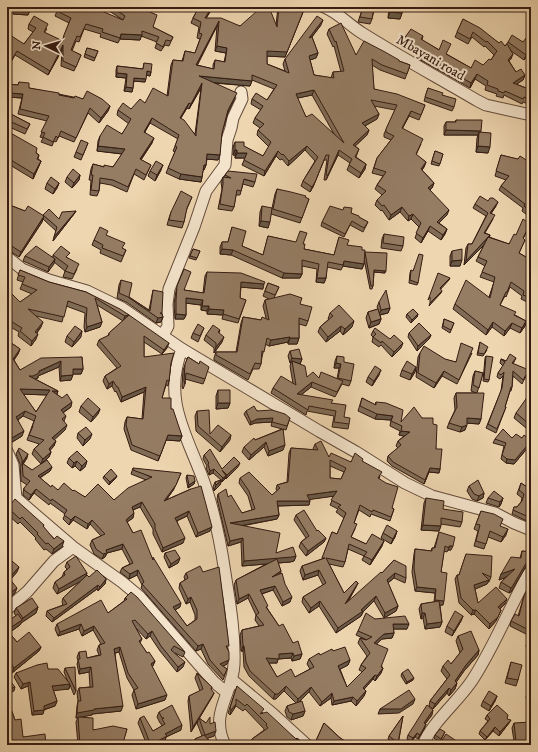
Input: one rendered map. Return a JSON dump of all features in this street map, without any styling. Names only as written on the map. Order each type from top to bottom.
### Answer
[{"type":"street","name":"Mbayani road","points":[[324,7],[360,32],[431,75],[478,101],[486,105],[531,115]]},
{"type":"street","points":[[163,336],[168,326],[167,304],[169,289],[194,227],[206,191],[225,165],[227,138],[233,118],[242,99],[241,92]]},
{"type":"street","points":[[7,257],[22,269],[49,280],[87,292],[117,305],[134,315],[182,349],[356,452],[404,483],[432,496],[495,513],[531,530]]},
{"type":"street","points":[[182,349],[175,387],[175,401],[185,435],[206,488],[216,522],[233,632],[234,666],[219,722],[219,730],[225,745]]},
{"type":"street","points":[[7,451],[13,465],[11,496],[73,547],[130,588],[214,682],[226,692]]},
{"type":"street","points":[[7,609],[27,592],[54,561],[73,547]]},
{"type":"street","points":[[423,745],[427,736],[473,680],[494,644],[516,595],[529,572]]},
{"type":"street","points":[[231,679],[307,745]]},
{"type":"building","points":[[15,7],[30,7],[30,10],[15,9]]},
{"type":"building","points":[[59,7],[92,7],[123,20],[125,16],[112,7],[123,7],[138,10],[138,7],[150,7],[150,12],[157,15],[153,27],[173,37],[171,41],[166,40],[163,47],[156,43],[159,37],[142,31],[142,35],[121,34],[120,38],[102,32],[103,29],[86,24],[80,37],[77,36],[71,50],[81,55],[76,67],[63,61],[63,45],[50,71],[17,51],[11,61],[7,59],[7,37],[8,38],[10,35],[24,44],[36,28],[29,24],[34,16],[48,24],[44,32],[63,41],[71,18],[57,11]]},
{"type":"building","points":[[199,7],[212,7],[205,18],[221,18],[240,26],[257,11],[258,12],[269,7],[277,27],[279,7],[305,7],[287,52],[267,51],[267,64],[289,73],[285,59],[317,16],[323,20],[309,38],[312,37],[318,53],[309,56],[314,75],[334,78],[333,72],[344,71],[336,41],[335,42],[329,29],[341,23],[356,55],[364,41],[399,61],[410,65],[407,74],[382,65],[372,59],[374,89],[397,94],[425,105],[421,115],[411,111],[402,128],[423,139],[416,154],[426,162],[421,169],[434,183],[428,188],[449,210],[437,222],[447,229],[443,235],[430,226],[423,238],[416,233],[421,223],[413,214],[409,216],[402,207],[391,215],[384,205],[382,206],[377,200],[386,191],[377,185],[386,172],[374,168],[377,158],[394,136],[386,132],[386,129],[397,105],[371,100],[379,114],[362,123],[369,130],[353,145],[359,149],[355,157],[366,164],[361,173],[349,165],[352,159],[339,150],[328,175],[326,175],[329,155],[326,155],[312,187],[303,181],[318,157],[307,146],[289,161],[278,151],[265,171],[244,160],[247,153],[237,153],[237,150],[235,150],[235,142],[244,142],[244,146],[263,156],[271,142],[258,130],[264,124],[255,118],[263,106],[252,99],[256,93],[267,100],[277,85],[252,75],[252,81],[199,76],[237,93],[228,110],[222,133],[220,155],[207,154],[206,165],[204,165],[202,177],[181,174],[168,168],[177,147],[175,146],[179,135],[152,118],[144,132],[154,138],[140,159],[151,165],[146,175],[136,169],[128,187],[113,180],[100,178],[99,191],[91,190],[93,164],[104,167],[104,165],[113,167],[125,149],[98,146],[100,136],[107,125],[122,134],[131,119],[118,110],[123,103],[131,109],[140,99],[145,103],[153,88],[168,96],[173,60],[183,61],[185,51],[195,53],[202,34],[199,33],[201,22],[193,18]],"holes":[[[219,21],[217,46],[227,48],[225,62],[215,60],[214,69],[196,65]],[[202,83],[196,136],[184,120],[180,118],[189,103],[191,104]],[[314,90],[344,143],[312,114],[306,117],[296,94]]]},
{"type":"building","points":[[363,7],[374,7],[372,19],[360,17]]},
{"type":"building","points":[[391,7],[402,7],[402,13],[390,12]]},
{"type":"building","points":[[463,19],[480,28],[499,43],[501,41],[505,46],[507,44],[513,54],[508,60],[516,72],[521,69],[525,75],[513,83],[531,90],[531,99],[524,97],[523,99],[505,91],[504,93],[498,91],[498,89],[487,85],[488,81],[477,74],[471,83],[419,53],[420,51],[403,40],[411,29],[423,36],[421,39],[439,50],[443,40],[451,44],[446,54],[471,68],[475,60],[483,65],[489,59],[491,60],[497,51],[487,41],[486,42],[473,32],[470,39],[457,32]]},
{"type":"building","points":[[512,35],[523,42],[526,38],[531,42],[531,47],[526,55],[508,42]]},
{"type":"building","points":[[87,48],[98,51],[95,58],[85,54]]},
{"type":"building","points":[[144,63],[152,64],[151,72],[147,71],[146,79],[134,78],[133,88],[126,87],[127,74],[117,73],[117,66],[143,69]]},
{"type":"building","points":[[19,82],[29,83],[29,88],[59,93],[59,95],[74,98],[75,96],[83,99],[87,91],[102,99],[110,106],[101,118],[90,108],[76,138],[61,131],[58,138],[56,136],[53,142],[43,137],[45,133],[41,132],[49,116],[20,109],[23,94],[9,93],[7,105],[7,84],[18,85]]},
{"type":"building","points":[[428,88],[443,93],[442,95],[456,99],[454,107],[425,97]]},
{"type":"building","points":[[7,112],[30,124],[27,129],[7,120]]},
{"type":"building","points":[[456,120],[482,120],[481,131],[446,130],[446,122],[456,122]]},
{"type":"building","points":[[7,131],[37,148],[36,153],[39,155],[37,159],[41,161],[34,174],[11,160],[7,171]]},
{"type":"building","points":[[479,132],[491,133],[490,147],[478,146]]},
{"type":"building","points":[[81,140],[88,143],[83,155],[76,152]]},
{"type":"building","points":[[435,151],[443,154],[440,164],[432,161]]},
{"type":"building","points":[[501,155],[518,159],[520,156],[531,163],[531,213],[524,206],[525,204],[501,186],[509,176],[496,171]]},
{"type":"building","points":[[156,161],[163,165],[157,175],[150,171]]},
{"type":"building","points":[[73,169],[80,175],[74,183],[67,177]]},
{"type":"building","points":[[228,171],[257,174],[255,182],[244,179],[241,191],[237,190],[234,207],[220,204],[223,177],[231,178],[225,175]]},
{"type":"building","points":[[51,177],[59,183],[55,189],[47,183]]},
{"type":"building","points":[[277,189],[306,196],[305,197],[309,199],[302,218],[273,209]]},
{"type":"building","points":[[181,191],[192,197],[187,208],[184,222],[169,220],[171,212]]},
{"type":"building","points":[[480,196],[488,201],[490,198],[493,198],[498,202],[490,213],[495,215],[484,233],[490,235],[466,261],[468,244],[472,244],[488,213],[475,204]]},
{"type":"building","points":[[7,204],[25,211],[28,206],[44,216],[21,252],[10,245],[7,246]]},
{"type":"building","points":[[262,206],[272,208],[270,222],[261,221]]},
{"type":"building","points":[[330,206],[343,210],[344,207],[352,208],[351,213],[368,222],[364,228],[352,221],[345,234],[322,222]]},
{"type":"building","points":[[49,209],[59,219],[62,212],[76,211],[54,237],[57,227],[43,215]]},
{"type":"building","points":[[523,219],[530,224],[523,238],[525,240],[519,253],[531,260],[531,298],[523,295],[524,291],[511,282],[500,305],[516,312],[514,315],[526,321],[522,328],[512,323],[505,331],[493,322],[488,330],[455,304],[466,280],[490,298],[495,277],[482,272],[487,261],[478,257],[488,237],[509,244],[514,234],[516,235]]},
{"type":"building","points":[[100,227],[108,231],[106,235],[125,243],[122,248],[126,250],[123,256],[102,248],[103,245],[94,240]]},
{"type":"building","points":[[232,227],[246,231],[242,246],[263,255],[268,236],[296,242],[300,231],[307,233],[303,244],[305,244],[304,249],[334,255],[339,237],[349,240],[347,245],[362,247],[362,250],[365,250],[364,264],[344,261],[343,265],[328,262],[326,278],[317,278],[319,264],[302,260],[302,274],[284,273],[233,250],[222,249],[222,242],[228,242]]},
{"type":"building","points":[[384,234],[404,237],[403,246],[383,243]]},
{"type":"building","points":[[36,246],[55,259],[49,267],[25,256]]},
{"type":"building","points":[[61,246],[70,253],[66,257],[79,264],[74,274],[65,271],[68,266],[53,255]]},
{"type":"building","points":[[193,249],[200,251],[197,258],[190,256]]},
{"type":"building","points":[[462,249],[462,260],[452,261],[452,251]]},
{"type":"building","points":[[365,252],[387,253],[386,271],[374,270],[373,286],[371,286]]},
{"type":"building","points":[[419,254],[423,255],[418,283],[410,280],[411,270],[413,271]]},
{"type":"building","points":[[184,269],[191,272],[184,290],[204,293],[207,272],[241,273],[265,282],[264,284],[241,282],[240,298],[246,300],[239,319],[223,314],[224,310],[209,309],[209,306],[202,306],[203,300],[186,298],[186,315],[176,314],[177,286]]},
{"type":"building","points":[[20,270],[49,282],[86,292],[129,315],[125,316],[95,298],[102,322],[87,327],[87,308],[68,301],[64,317],[28,309],[43,322],[35,332],[38,334],[32,341],[20,331],[22,328],[9,320],[7,323],[7,304],[11,293],[20,302],[37,290],[22,284],[25,277],[18,275]]},
{"type":"building","points":[[438,273],[450,278],[440,288],[442,291],[430,303],[430,297],[428,300]]},
{"type":"building","points":[[121,280],[132,283],[129,297],[150,311],[153,290],[163,292],[162,313],[160,313],[163,317],[158,318],[128,297],[119,293]]},
{"type":"building","points":[[268,283],[279,287],[275,295],[265,291]]},
{"type":"building","points":[[386,290],[390,308],[381,310],[379,302]]},
{"type":"building","points":[[290,294],[302,298],[300,304],[312,307],[308,321],[299,318],[299,338],[290,337],[271,340],[267,338],[264,352],[262,351],[261,364],[255,363],[250,374],[216,355],[216,352],[237,352],[243,317],[261,320],[262,317],[269,320],[265,300]]},
{"type":"building","points":[[339,305],[354,321],[345,329],[341,326],[328,337],[320,327],[333,316],[330,313]]},
{"type":"building","points":[[378,309],[381,319],[371,322],[368,312]]},
{"type":"building","points":[[413,309],[418,314],[412,320],[407,314]]},
{"type":"building","points":[[129,315],[169,343],[164,350],[144,336],[144,357],[174,353],[169,381],[167,380],[162,398],[171,398],[171,409],[173,409],[182,436],[168,435],[160,456],[132,445],[126,425],[127,417],[143,419],[146,387],[122,397],[118,387],[113,381],[109,384],[105,376],[121,366],[99,340],[109,335],[109,333]]},
{"type":"building","points":[[444,319],[454,323],[451,330],[443,326]]},
{"type":"building","points":[[419,323],[431,335],[418,346],[409,333]]},
{"type":"building","points":[[198,324],[204,328],[200,336],[193,333]]},
{"type":"building","points":[[213,325],[220,330],[218,332],[224,337],[216,347],[216,343],[206,335]]},
{"type":"building","points":[[75,326],[82,331],[74,342],[67,336]]},
{"type":"building","points":[[375,328],[390,339],[394,335],[403,343],[394,352],[382,341],[381,343],[373,337],[376,334],[373,331]]},
{"type":"building","points":[[7,340],[20,349],[13,359],[20,370],[41,358],[82,357],[83,369],[73,369],[73,375],[61,376],[61,361],[39,371],[39,373],[33,376],[29,376],[58,391],[52,391],[62,398],[67,394],[72,402],[61,410],[66,416],[62,419],[67,425],[52,438],[56,441],[49,449],[51,452],[43,459],[34,449],[44,440],[29,435],[36,416],[25,411],[16,417],[24,431],[10,439],[7,433]],"holes":[[[20,389],[50,390],[36,412]]]},
{"type":"building","points":[[480,342],[488,347],[484,354],[478,353]]},
{"type":"building","points":[[461,343],[473,348],[459,380],[444,371],[436,383],[418,373],[420,353],[424,346],[445,359],[456,362]]},
{"type":"building","points":[[299,349],[302,359],[292,358],[290,351]]},
{"type":"building","points":[[510,354],[516,358],[512,363],[529,370],[523,380],[513,371],[512,387],[497,429],[488,424],[502,388],[504,372],[501,375],[498,373],[505,362],[501,359],[506,361]]},
{"type":"building","points":[[337,356],[344,357],[344,362],[354,364],[351,381],[338,378],[341,364],[336,363]]},
{"type":"building","points":[[486,356],[493,357],[489,380],[484,379]]},
{"type":"building","points":[[188,357],[199,364],[200,361],[209,367],[205,379],[186,373],[185,384],[185,364]]},
{"type":"building","points":[[292,361],[305,366],[307,377],[313,372],[319,378],[321,372],[343,381],[337,392],[312,382],[297,394],[333,400],[331,403],[346,405],[344,417],[350,418],[349,424],[334,422],[336,411],[309,406],[308,410],[273,388],[281,376],[296,385]]},
{"type":"building","points":[[407,361],[416,367],[412,374],[402,370]]},
{"type":"building","points":[[375,366],[381,370],[374,381],[368,377]]},
{"type":"building","points":[[531,370],[531,377],[528,375]]},
{"type":"building","points":[[475,371],[483,373],[479,388],[473,385]]},
{"type":"building","points":[[218,390],[230,390],[230,403],[218,403]]},
{"type":"building","points":[[456,393],[484,393],[481,419],[467,418],[467,425],[462,427],[449,423],[457,407]]},
{"type":"building","points":[[528,396],[531,398],[531,419],[528,423],[516,413]]},
{"type":"building","points":[[88,398],[100,409],[93,417],[81,406]]},
{"type":"building","points":[[362,398],[376,405],[376,402],[386,403],[403,410],[401,422],[414,407],[422,418],[433,418],[433,424],[437,425],[436,449],[442,449],[440,469],[430,468],[425,480],[393,462],[388,456],[401,445],[398,441],[410,432],[401,431],[402,426],[391,421],[393,416],[377,414],[360,406]]},
{"type":"building","points":[[254,406],[257,411],[272,410],[285,414],[290,418],[287,426],[272,422],[273,418],[257,419],[251,422],[246,411]]},
{"type":"building","points":[[209,410],[210,434],[218,425],[231,435],[222,447],[198,426],[197,411]]},
{"type":"building","points":[[86,427],[92,434],[85,440],[78,433]]},
{"type":"building","points":[[283,429],[285,445],[269,451],[266,442],[251,455],[244,447],[254,438],[255,440]]},
{"type":"building","points":[[503,429],[512,438],[516,434],[522,438],[524,435],[531,441],[515,460],[507,459],[502,455],[506,443],[495,439]]},
{"type":"building","points":[[321,441],[329,457],[331,453],[351,462],[355,453],[363,459],[362,461],[382,472],[378,478],[386,483],[398,487],[391,517],[373,510],[372,512],[360,505],[354,523],[357,524],[351,537],[366,544],[372,534],[384,541],[372,560],[364,556],[367,552],[349,544],[345,562],[326,558],[344,593],[356,581],[358,583],[345,604],[381,572],[382,573],[394,560],[406,566],[406,578],[395,573],[387,580],[398,606],[385,613],[376,596],[361,610],[363,611],[338,628],[320,601],[311,608],[303,597],[326,583],[319,570],[305,575],[302,566],[325,558],[322,558],[332,532],[337,534],[346,513],[338,507],[341,505],[331,500],[337,491],[307,495],[310,501],[277,501],[279,515],[230,523],[280,533],[276,553],[293,547],[296,556],[244,561],[243,538],[230,541],[218,494],[226,489],[228,497],[231,495],[242,513],[255,509],[249,491],[240,478],[249,472],[272,495],[280,488],[277,485],[288,482],[291,448],[318,450],[315,444]],"holes":[[[330,460],[346,468],[341,479],[330,478]]]},
{"type":"building","points":[[19,448],[28,454],[22,463],[18,450]]},
{"type":"building","points":[[210,449],[222,469],[234,457],[240,463],[227,475],[222,470],[226,476],[223,478],[214,469],[210,471],[209,463],[204,455]]},
{"type":"building","points":[[77,451],[87,461],[82,466],[77,461],[74,463],[69,458]]},
{"type":"building","points":[[47,460],[52,467],[38,476],[51,487],[52,485],[58,490],[64,483],[73,491],[74,490],[85,497],[98,484],[114,500],[128,488],[152,477],[133,470],[133,468],[181,473],[176,485],[164,501],[201,486],[212,527],[198,533],[189,511],[175,518],[185,538],[163,548],[155,529],[155,524],[142,502],[132,507],[134,513],[126,520],[133,533],[141,530],[153,560],[153,557],[181,603],[173,607],[187,626],[197,619],[197,610],[191,597],[188,599],[180,583],[188,578],[186,573],[200,566],[203,572],[219,567],[229,646],[226,646],[229,652],[229,660],[220,664],[227,669],[224,676],[210,660],[203,644],[198,646],[142,584],[144,582],[138,570],[130,574],[122,568],[133,563],[123,544],[106,550],[107,553],[103,554],[96,549],[92,540],[105,534],[92,520],[88,524],[75,516],[71,520],[64,515],[67,510],[52,499],[51,501],[36,489],[31,495],[24,490],[30,481],[23,476],[22,463],[32,470]]},
{"type":"building","points":[[7,461],[10,481],[7,482]]},
{"type":"building","points":[[111,469],[117,476],[110,482],[104,476]]},
{"type":"building","points":[[187,475],[194,476],[195,481],[189,485]]},
{"type":"building","points":[[222,480],[216,485],[215,482]]},
{"type":"building","points":[[478,480],[484,493],[479,496],[474,494],[469,486]]},
{"type":"building","points":[[531,481],[531,518],[513,510],[514,507],[517,507],[522,501],[524,494],[519,490],[521,483],[527,487]]},
{"type":"building","points":[[494,491],[503,498],[500,502],[488,498]]},
{"type":"building","points":[[7,494],[10,496],[7,506]]},
{"type":"building","points":[[426,498],[444,501],[443,509],[463,512],[462,522],[441,518],[441,526],[423,525]]},
{"type":"building","points":[[15,499],[44,525],[43,526],[54,539],[57,536],[64,541],[54,549],[48,543],[46,544],[37,534],[38,533],[22,517],[20,519],[8,508]]},
{"type":"building","points":[[304,510],[317,531],[318,530],[326,538],[308,551],[301,542],[309,536],[296,515]]},
{"type":"building","points":[[481,511],[494,514],[503,519],[500,526],[508,529],[503,537],[490,531],[486,544],[476,541],[480,525],[476,524]]},
{"type":"building","points":[[387,525],[397,531],[393,539],[383,533]]},
{"type":"building","points":[[439,532],[455,537],[453,546],[449,546],[449,548],[445,546],[441,572],[447,573],[444,601],[435,600],[436,589],[417,587],[414,568],[415,549],[432,551],[432,548],[435,548]]},
{"type":"building","points":[[175,550],[180,558],[171,564],[165,553]]},
{"type":"building","points":[[522,551],[531,552],[531,555],[511,588],[501,582],[515,569],[501,574],[511,557],[521,558]]},
{"type":"building","points":[[466,554],[492,556],[491,577],[482,573],[489,580],[474,585],[478,603],[496,587],[507,599],[498,607],[501,610],[498,617],[490,624],[461,598],[457,575],[459,575]]},
{"type":"building","points":[[76,556],[87,573],[59,589],[55,582],[65,575],[64,572],[70,567],[67,562]]},
{"type":"building","points":[[277,559],[281,571],[272,577],[282,573],[285,584],[292,597],[283,602],[275,586],[260,590],[268,606],[266,607],[279,626],[283,624],[293,643],[298,641],[302,654],[294,656],[293,653],[279,654],[279,659],[266,658],[277,677],[291,669],[295,677],[314,667],[309,659],[319,653],[320,655],[332,649],[333,651],[345,647],[350,660],[338,666],[347,687],[366,668],[361,665],[370,653],[360,638],[366,640],[372,637],[358,631],[366,613],[375,619],[405,616],[409,624],[393,624],[394,633],[384,634],[374,643],[388,649],[381,667],[383,668],[377,676],[375,675],[363,688],[366,691],[357,701],[353,697],[334,701],[332,693],[322,702],[311,687],[298,699],[286,686],[278,694],[275,694],[250,671],[246,662],[242,630],[264,625],[256,615],[259,613],[249,594],[239,599],[236,580]]},
{"type":"building","points":[[12,561],[19,567],[9,578],[17,588],[9,594],[7,591],[7,565]]},
{"type":"building","points":[[97,570],[106,579],[100,587],[98,585],[54,618],[47,611],[67,604],[63,598],[87,575],[89,577]]},
{"type":"building","points":[[527,590],[531,592],[531,631],[511,621],[515,614],[519,616]]},
{"type":"building","points":[[131,592],[185,652],[174,646],[171,650],[185,662],[178,667],[161,646],[152,631],[148,634],[135,620],[132,621],[142,639],[139,641],[147,653],[149,652],[155,661],[151,664],[167,695],[138,704],[134,690],[138,688],[128,673],[120,647],[114,649],[123,706],[94,709],[77,713],[78,701],[81,701],[79,688],[93,687],[91,667],[80,669],[78,659],[80,659],[79,652],[86,651],[87,658],[101,655],[99,645],[105,643],[94,626],[84,631],[81,624],[60,632],[57,624],[101,600],[108,613],[127,599],[125,598]]},
{"type":"building","points":[[32,598],[38,607],[23,618],[16,608]]},
{"type":"building","points":[[439,601],[442,622],[427,624],[425,613],[422,613],[421,604]]},
{"type":"building","points":[[455,611],[463,616],[454,631],[447,626]]},
{"type":"building","points":[[18,614],[22,620],[7,630],[7,622]]},
{"type":"building","points":[[7,630],[17,642],[29,632],[41,647],[14,668],[7,657]]},
{"type":"building","points":[[471,631],[479,650],[455,681],[457,683],[451,690],[449,688],[435,704],[430,701],[450,675],[443,666],[448,660],[451,664],[463,649],[458,636]]},
{"type":"building","points":[[528,633],[531,633],[531,645],[527,644]]},
{"type":"building","points":[[511,662],[522,665],[518,680],[507,678]]},
{"type":"building","points":[[47,663],[48,669],[58,669],[70,684],[52,686],[57,701],[44,706],[44,710],[34,711],[30,682],[23,684],[16,673]]},
{"type":"building","points":[[75,667],[76,691],[65,668]]},
{"type":"building","points":[[408,669],[414,678],[407,682],[402,673]]},
{"type":"building","points":[[197,673],[212,687],[211,689],[214,693],[193,727],[189,696],[203,689]]},
{"type":"building","points":[[7,677],[15,687],[7,690]]},
{"type":"building","points":[[237,686],[264,709],[260,714],[267,712],[297,740],[297,738],[305,745],[256,745],[252,739],[268,728],[266,725],[267,724],[247,704],[245,706],[236,699],[236,704],[231,710],[230,708]]},
{"type":"building","points":[[409,690],[415,699],[401,709],[380,709]]},
{"type":"building","points":[[489,691],[497,696],[491,706],[483,701]]},
{"type":"building","points":[[531,691],[531,698],[527,693]]},
{"type":"building","points":[[7,698],[15,720],[21,719],[23,737],[45,734],[46,745],[9,745],[8,741],[10,740],[7,717]]},
{"type":"building","points":[[302,701],[305,711],[293,714],[289,712],[287,706]]},
{"type":"building","points":[[172,705],[182,725],[165,734],[167,736],[154,743],[156,745],[147,745],[150,743],[140,718],[144,716],[153,731],[165,724],[162,719],[164,718],[162,718],[159,712]]},
{"type":"building","points":[[427,705],[433,710],[424,723],[426,724],[420,735],[417,733],[413,738],[408,735]]},
{"type":"building","points":[[497,705],[508,715],[507,719],[511,720],[500,732],[495,727],[487,737],[480,731],[490,719],[487,715]]},
{"type":"building","points":[[403,716],[398,743],[389,736]]},
{"type":"building","points":[[78,717],[93,718],[93,730],[113,726],[127,729],[123,743],[119,745],[80,745]]},
{"type":"building","points":[[210,717],[210,724],[215,722],[216,731],[205,735],[199,718],[206,723]]},
{"type":"building","points":[[531,722],[531,740],[525,740],[526,745],[509,745],[508,741],[516,741],[514,723]]},
{"type":"building","points":[[324,723],[340,738],[349,743],[347,745],[337,745],[334,743],[331,745],[318,745],[315,743]]},
{"type":"building","points":[[440,729],[445,732],[441,739],[435,735]]},
{"type":"building","points":[[446,734],[458,742],[457,745],[439,745]]},
{"type":"building","points":[[204,735],[213,745],[196,745],[195,739]]},
{"type":"building","points":[[191,740],[193,745],[184,745],[183,743]]},
{"type":"building","points":[[75,742],[78,745],[69,745]]}]
